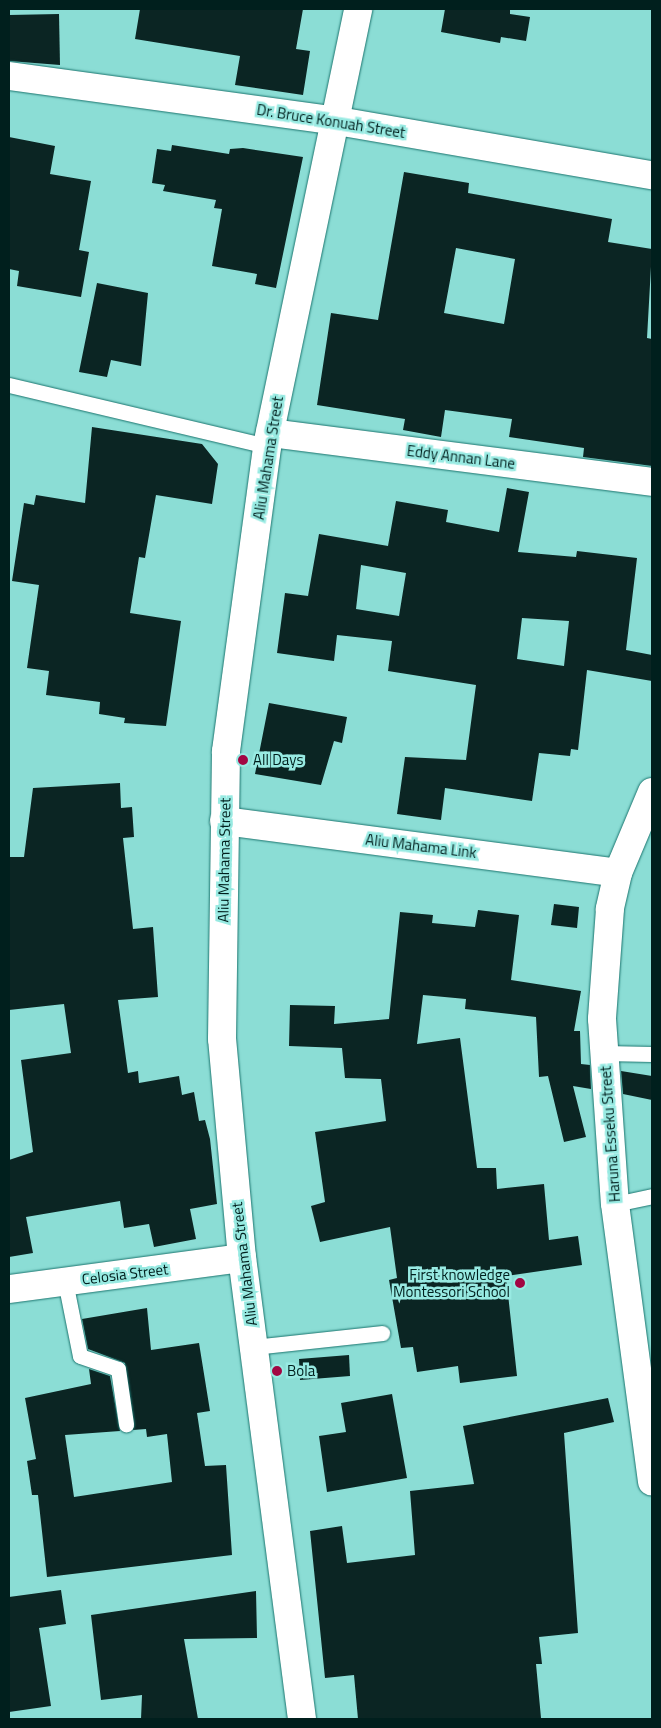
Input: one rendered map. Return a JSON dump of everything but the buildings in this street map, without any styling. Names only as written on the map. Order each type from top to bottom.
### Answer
[{"type":"street","name":"Aliu Mahama Street","points":[[302,1719],[242,1258],[222,1039],[226,751],[269,440],[332,120],[358,9]]},
{"type":"street","name":"Dr. Bruce Konuah Street","points":[[9,76],[332,120],[652,175]]},
{"type":"street","name":"Eddy Annan Lane","points":[[269,440],[652,482]]},
{"type":"street","name":"Haruna Esseku Street","points":[[652,792],[618,873],[605,962],[604,1053],[614,1204],[652,1482]]},
{"type":"street","name":"Aliu Mahama Link","points":[[224,821],[618,873]]},
{"type":"street","name":"Celosia Street","points":[[9,1289],[242,1258]]},
{"type":"lane","points":[[9,384],[269,440]]},
{"type":"lane","points":[[604,1053],[652,1054]]},
{"type":"lane","points":[[614,1204],[652,1196]]},
{"type":"lane","points":[[65,1281],[80,1356],[118,1369],[126,1424]]},
{"type":"lane","points":[[254,1347],[382,1333]]},
{"type":"place","name":"All Days","points":[[243,760]]},
{"type":"place","name":"First knowledge Montessori School","points":[[520,1283]]},
{"type":"place","name":"Bola","points":[[277,1371]]}]
